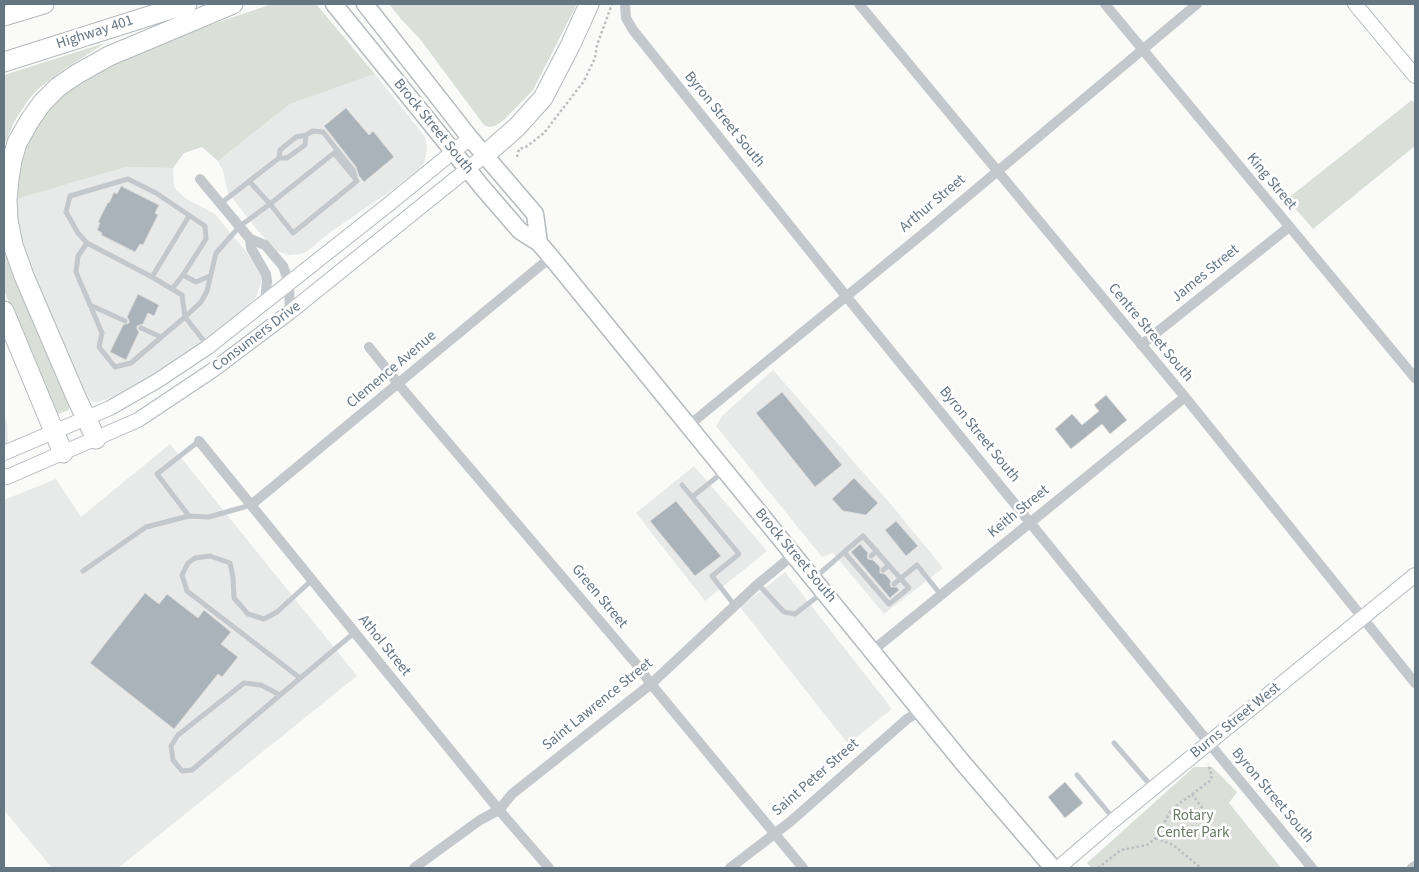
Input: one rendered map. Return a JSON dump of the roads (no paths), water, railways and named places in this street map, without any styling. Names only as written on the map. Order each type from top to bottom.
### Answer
[{"type":"highway","points":[[4,16],[44,4]]},
{"type":"highway","name":"Highway 401","points":[[4,62],[187,4]]},
{"type":"highway","points":[[96,439],[24,276],[13,244],[8,220],[7,200],[9,179],[18,143],[30,120],[42,103],[58,87],[77,74],[109,56],[232,4]]},
{"type":"highway","points":[[485,155],[517,127],[543,98],[589,4]]},
{"type":"highway","points":[[4,311],[64,453]]},
{"type":"main road","name":"Brock Street South","points":[[334,4],[453,152],[520,231],[539,243],[551,257],[639,363],[724,471],[964,763],[1053,868]]},
{"type":"main road","points":[[1355,4],[1415,76]]},
{"type":"main road","name":"Brock Street South","points":[[368,8],[470,138],[534,214],[539,243]]},
{"type":"main road","name":"Consumers Drive","points":[[4,453],[110,408],[157,381],[208,347],[470,138]]},
{"type":"main road","name":"Consumers Drive","points":[[4,476],[7,477],[138,420],[213,370],[290,312],[485,155]]},
{"type":"main road","name":"Burns Street West","points":[[1058,868],[1114,820],[1415,575]]},
{"type":"street","name":"Byron Street South","points":[[625,4],[626,18],[633,30],[846,296],[1312,868]]},
{"type":"street","name":"Centre Street South","points":[[859,4],[1185,398],[1415,683]]},
{"type":"street","name":"King Street","points":[[1104,4],[1415,378]]},
{"type":"street","name":"Arthur Street","points":[[688,426],[1197,4]]},
{"type":"street","points":[[200,180],[250,239],[265,245],[283,266],[289,283],[290,312]]},
{"type":"street","name":"James Street","points":[[1141,345],[1289,227]]},
{"type":"street","points":[[250,239],[250,248],[266,274],[265,302]]},
{"type":"street","name":"Clemence Avenue","points":[[251,505],[551,257]]},
{"type":"street","name":"Green Street","points":[[369,347],[398,384],[638,666],[803,868]]},
{"type":"street","name":"Keith Street","points":[[872,650],[1185,398]]},
{"type":"street","name":"Athol Street","points":[[199,441],[499,810],[549,868]]},
{"type":"street","name":"Saint Lawrence Street","points":[[414,868],[480,820],[499,810],[512,794],[651,684],[758,584],[793,554]]},
{"type":"street","name":"Saint Peter Street","points":[[730,868],[774,833],[907,719],[922,710]]},
{"type":"lane","points":[[249,181],[293,233],[357,181],[353,170],[323,132],[313,131],[296,137],[280,150],[279,158]]},
{"type":"lane","points":[[220,204],[279,158],[287,158],[304,145],[306,135]]},
{"type":"lane","points":[[87,243],[78,256],[76,272],[102,333],[99,348],[115,367],[130,363],[186,317],[200,302],[207,291],[216,253],[240,226],[334,153],[355,179]]},
{"type":"lane","points":[[172,289],[206,239],[205,226],[156,193],[128,179],[70,196],[66,212],[78,233],[87,243],[182,295],[186,317],[208,347]]},
{"type":"lane","points":[[152,277],[189,216]]},
{"type":"lane","points":[[183,275],[196,282],[210,276]]},
{"type":"lane","points":[[90,305],[125,321]]},
{"type":"lane","points":[[141,328],[161,338]]},
{"type":"lane","points":[[189,516],[157,474],[199,441]]},
{"type":"lane","points":[[692,497],[724,471]]},
{"type":"lane","points":[[682,485],[739,554],[712,576],[735,606]]},
{"type":"lane","points":[[84,571],[146,527],[189,516],[210,517],[251,505]]},
{"type":"lane","points":[[813,578],[863,536],[909,588],[889,604],[883,593],[844,552]]},
{"type":"lane","points":[[871,556],[877,551]]},
{"type":"lane","points":[[300,678],[187,591],[182,575],[188,564],[195,558],[210,556],[230,563],[234,598],[248,614],[264,619],[277,612],[312,580]]},
{"type":"lane","points":[[883,570],[889,565]]},
{"type":"lane","points":[[894,584],[917,565],[941,595]]},
{"type":"lane","points":[[758,584],[784,612],[795,614],[824,591]]},
{"type":"lane","points":[[280,695],[261,685],[244,683],[178,735],[171,746],[173,760],[182,771],[192,770],[354,632]]},
{"type":"lane","points":[[1114,743],[1154,788]]},
{"type":"lane","points":[[1077,775],[1114,820]]},
{"type":"park label","name":"Rotary Center Park","points":[[1193,826]]}]
